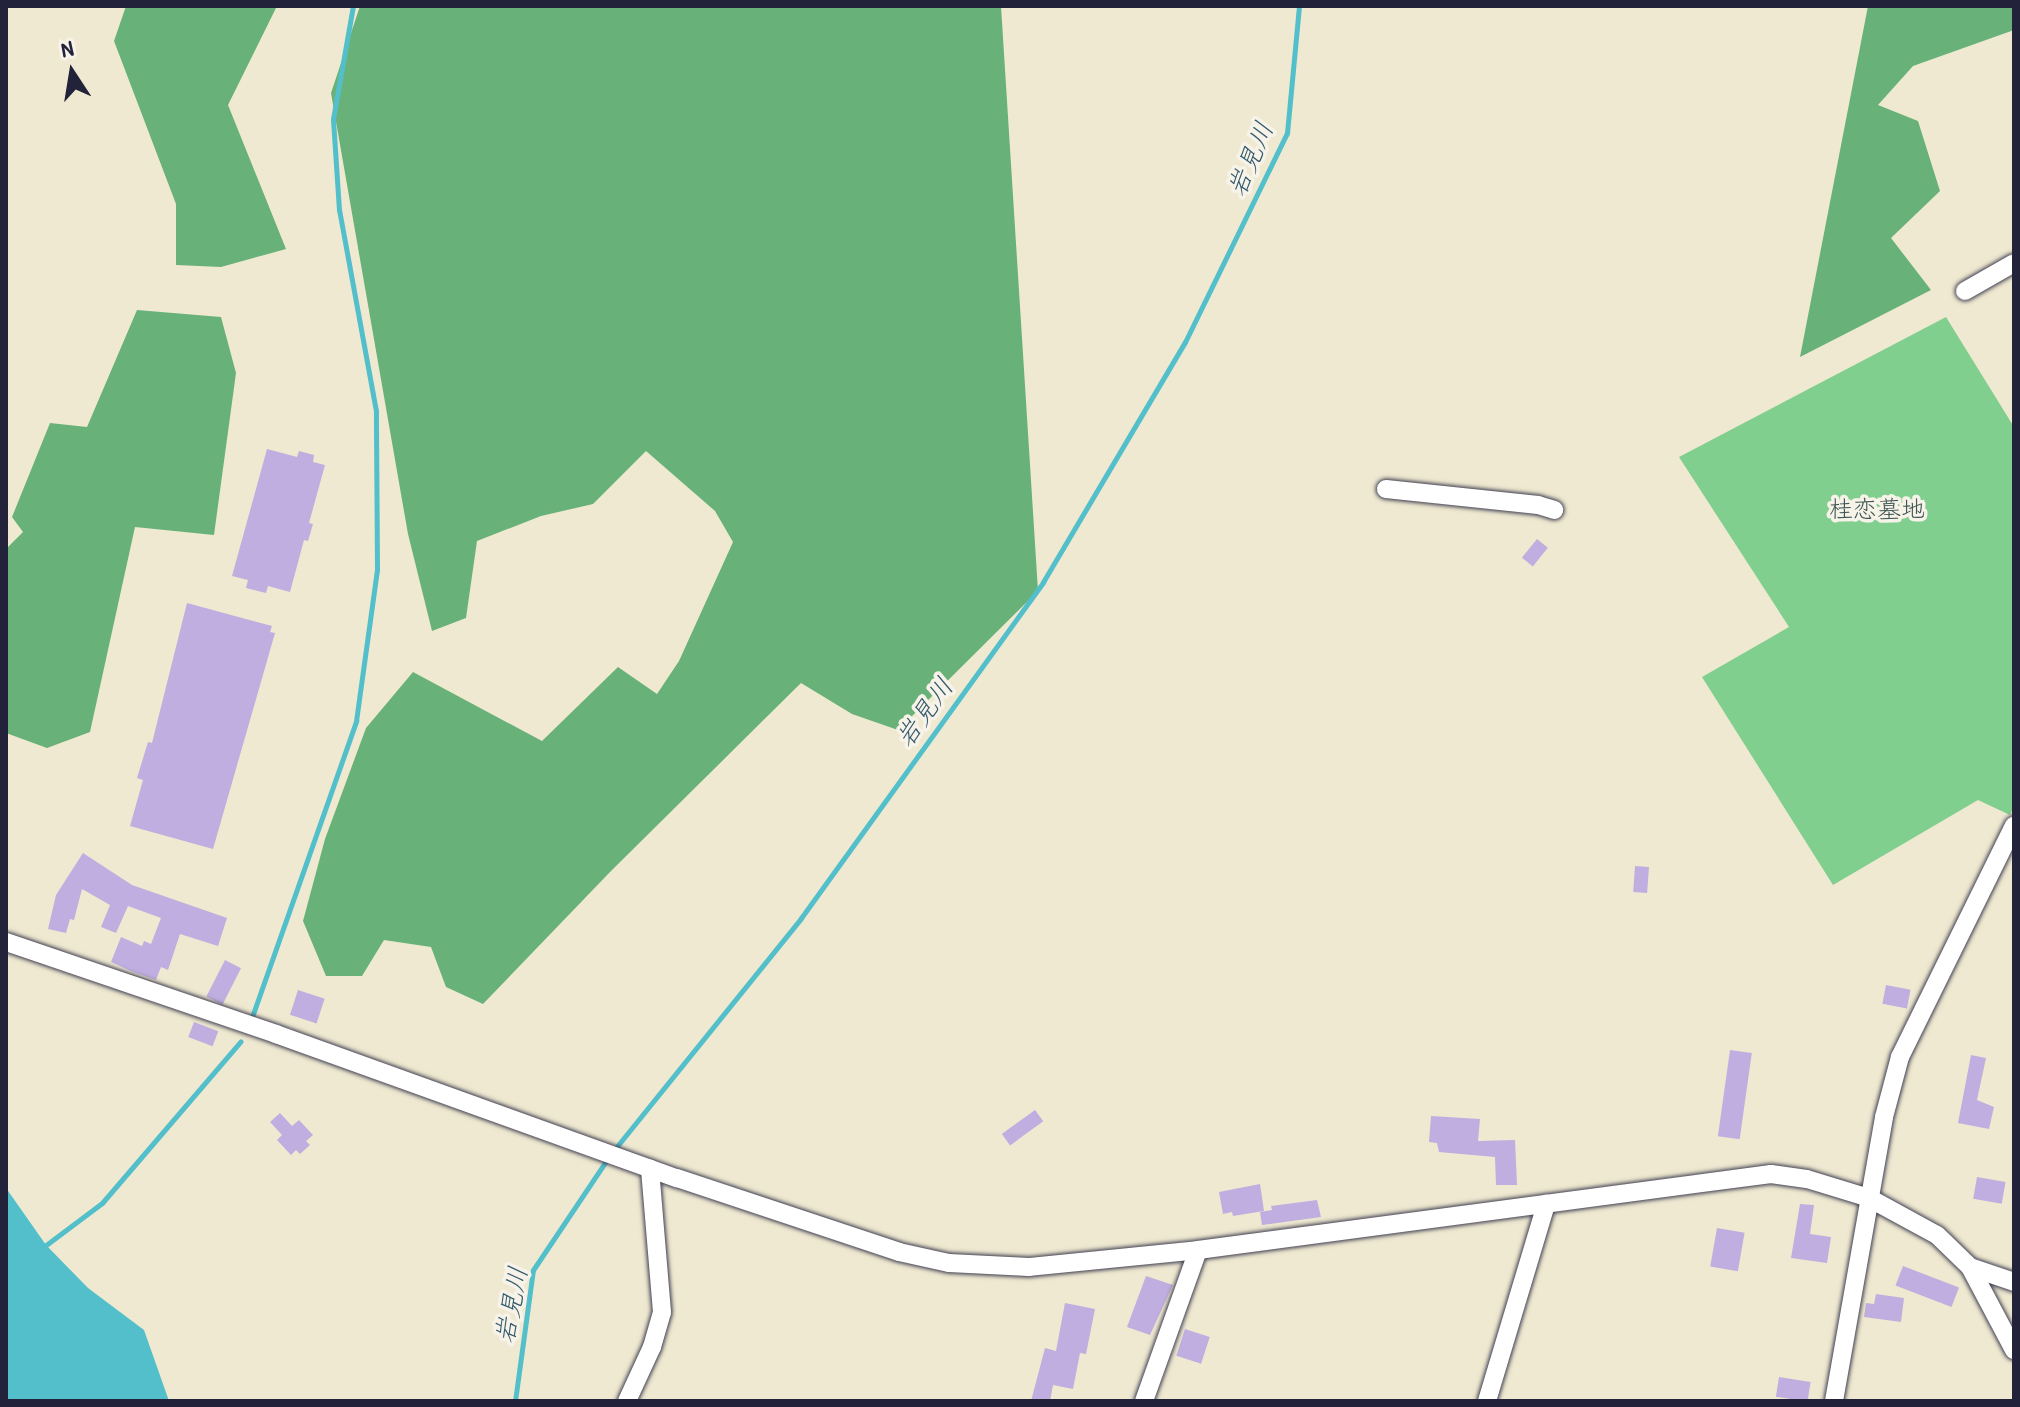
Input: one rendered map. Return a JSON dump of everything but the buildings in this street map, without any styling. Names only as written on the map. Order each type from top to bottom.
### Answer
[{"type":"street","points":[[1965,291],[2014,263]]},
{"type":"street","points":[[1386,489],[1538,505],[1554,510]]},
{"type":"street","points":[[1834,1401],[1884,1117],[1900,1057],[2014,825]]},
{"type":"street","points":[[6,942],[650,1168],[899,1252],[949,1263],[1029,1267],[1198,1250],[1771,1174],[1807,1179],[1869,1198],[1937,1235],[1970,1267],[2014,1350]]},
{"type":"street","points":[[627,1401],[652,1347],[662,1312],[650,1168]]},
{"type":"street","points":[[1487,1401],[1546,1204]]},
{"type":"street","points":[[1144,1401],[1198,1250]]},
{"type":"street","points":[[1970,1267],[2014,1282]]},
{"type":"green space","points":[[126,6],[277,6],[228,105],[286,249],[221,267],[176,265],[176,204],[114,41]]},
{"type":"green space","points":[[360,6],[1001,6],[1038,591],[898,730],[852,714],[801,683],[611,871],[483,1004],[446,987],[431,947],[384,940],[362,976],[326,976],[303,921],[325,839],[366,728],[413,672],[542,741],[618,667],[657,694],[679,661],[733,542],[715,511],[646,451],[593,504],[541,516],[477,541],[466,618],[432,631],[408,534],[331,93]]},
{"type":"green space","points":[[1868,6],[2014,6],[2014,30],[1913,66],[1878,105],[1918,121],[1940,191],[1891,238],[1931,290],[1800,357]]},
{"type":"green space","points":[[137,310],[221,317],[236,373],[214,535],[135,527],[90,732],[47,748],[6,733],[6,549],[23,532],[12,517],[50,423],[87,427]]},
{"type":"green space","name":"桂恋墓地","points":[[1946,317],[2014,427],[2014,806],[2010,815],[1978,800],[1833,885],[1702,677],[1789,627],[1679,457]]},
{"type":"water","points":[[6,1188],[46,1245],[88,1288],[144,1330],[169,1401],[6,1401]]},
{"type":"waterway","points":[[253,1014],[356,721],[377,569],[376,411],[339,210],[333,119],[353,6]]},
{"type":"waterway","name":"岩見川","points":[[614,1150],[801,918],[1043,582],[1185,342],[1287,133],[1299,6]]},
{"type":"waterway","points":[[46,1245],[102,1203],[241,1041]]},
{"type":"waterway","name":"岩見川","points":[[515,1401],[533,1270],[608,1158]]}]
